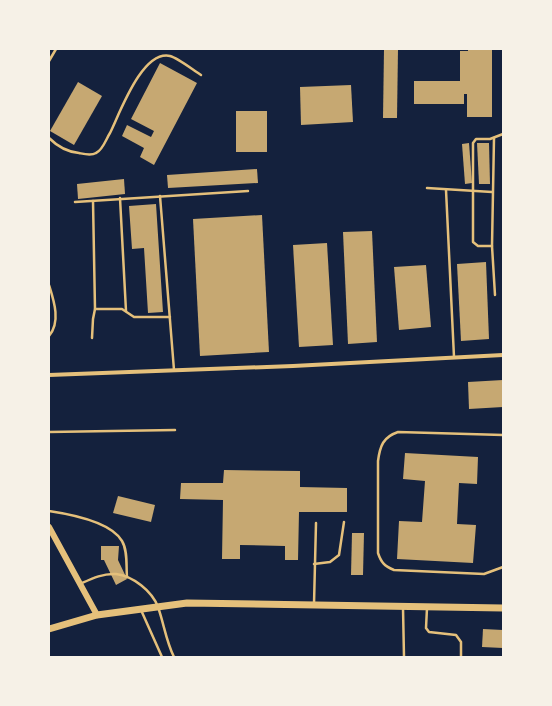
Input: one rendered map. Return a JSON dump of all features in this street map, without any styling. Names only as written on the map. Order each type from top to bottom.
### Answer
[{"type":"main road","points":[[49,527],[97,615]]},
{"type":"main road","points":[[49,629],[97,615],[140,608],[187,603],[503,608]]},
{"type":"street","points":[[49,375],[174,371],[503,355]]},
{"type":"lane","points":[[49,61],[56,49]]},
{"type":"lane","points":[[49,138],[56,144],[72,152],[91,155],[96,154],[106,141],[141,72],[153,59],[161,56],[171,56],[201,75]]},
{"type":"lane","points":[[492,246],[478,246],[474,244],[473,141],[476,139],[494,138],[503,134]]},
{"type":"lane","points":[[494,138],[492,246],[495,295]]},
{"type":"lane","points":[[427,188],[492,192]]},
{"type":"lane","points":[[446,190],[454,358]]},
{"type":"lane","points":[[75,202],[248,191]]},
{"type":"lane","points":[[160,196],[174,371]]},
{"type":"lane","points":[[120,198],[126,311]]},
{"type":"lane","points":[[92,338],[92,318],[95,309],[93,201]]},
{"type":"lane","points":[[49,285],[55,302],[56,315],[54,330],[49,336]]},
{"type":"lane","points":[[95,309],[122,309],[134,318],[170,317]]},
{"type":"lane","points":[[49,432],[175,430]]},
{"type":"lane","points":[[503,435],[398,432],[384,440],[380,448],[378,461],[378,553],[380,561],[386,567],[394,570],[484,574],[503,567]]},
{"type":"lane","points":[[49,511],[80,518],[116,534],[124,547],[127,577]]},
{"type":"lane","points":[[314,564],[330,562],[339,555],[344,522]]},
{"type":"lane","points":[[314,605],[316,523]]},
{"type":"lane","points":[[79,584],[102,575],[115,574],[127,577],[147,591],[153,597],[157,606],[166,638],[174,657]]},
{"type":"lane","points":[[403,606],[404,657]]},
{"type":"lane","points":[[427,607],[426,628],[429,632],[456,635],[461,642],[461,657]]},
{"type":"lane","points":[[140,608],[162,657]]},
{"type":"building","points":[[384,49],[398,49],[397,118],[383,118]]},
{"type":"building","points":[[468,49],[492,49],[492,117],[467,117],[467,94],[464,94],[464,104],[414,104],[414,81],[460,81],[460,51],[468,51]]},
{"type":"building","points":[[160,63],[197,83],[154,165],[140,157],[144,148],[122,136],[127,125],[151,137],[154,131],[131,119]]},
{"type":"building","points":[[78,82],[102,96],[74,145],[50,131]]},
{"type":"building","points":[[351,85],[353,122],[301,125],[300,87]]},
{"type":"building","points":[[236,111],[267,111],[267,152],[236,152]]},
{"type":"building","points":[[469,143],[472,183],[465,184],[462,144]]},
{"type":"building","points":[[477,143],[489,143],[490,184],[479,184]]},
{"type":"building","points":[[257,169],[258,183],[168,188],[167,175]]},
{"type":"building","points":[[124,179],[125,194],[78,199],[77,184]]},
{"type":"building","points":[[156,204],[163,312],[148,313],[144,248],[132,249],[129,206]]},
{"type":"building","points":[[262,215],[269,352],[200,356],[193,219]]},
{"type":"building","points":[[372,231],[377,342],[348,344],[343,232]]},
{"type":"building","points":[[327,243],[333,345],[299,347],[293,245]]},
{"type":"building","points":[[486,262],[489,339],[461,341],[457,264]]},
{"type":"building","points":[[426,265],[431,327],[399,330],[394,267]]},
{"type":"building","points":[[503,380],[503,407],[469,409],[468,382]]},
{"type":"building","points":[[405,453],[478,457],[477,484],[459,483],[457,524],[476,525],[473,563],[397,559],[399,521],[422,522],[425,481],[403,479]]},
{"type":"building","points":[[224,470],[300,471],[300,487],[347,488],[347,512],[299,512],[298,560],[285,560],[285,546],[240,545],[240,559],[222,559],[223,500],[180,499],[181,483],[223,483]]},
{"type":"building","points":[[118,496],[155,505],[151,522],[113,513]]},
{"type":"building","points":[[352,533],[364,533],[363,575],[351,575]]},
{"type":"building","points":[[101,546],[119,546],[118,560],[127,579],[116,585],[104,560],[101,560]]},
{"type":"building","points":[[483,629],[503,630],[503,648],[482,647]]}]
